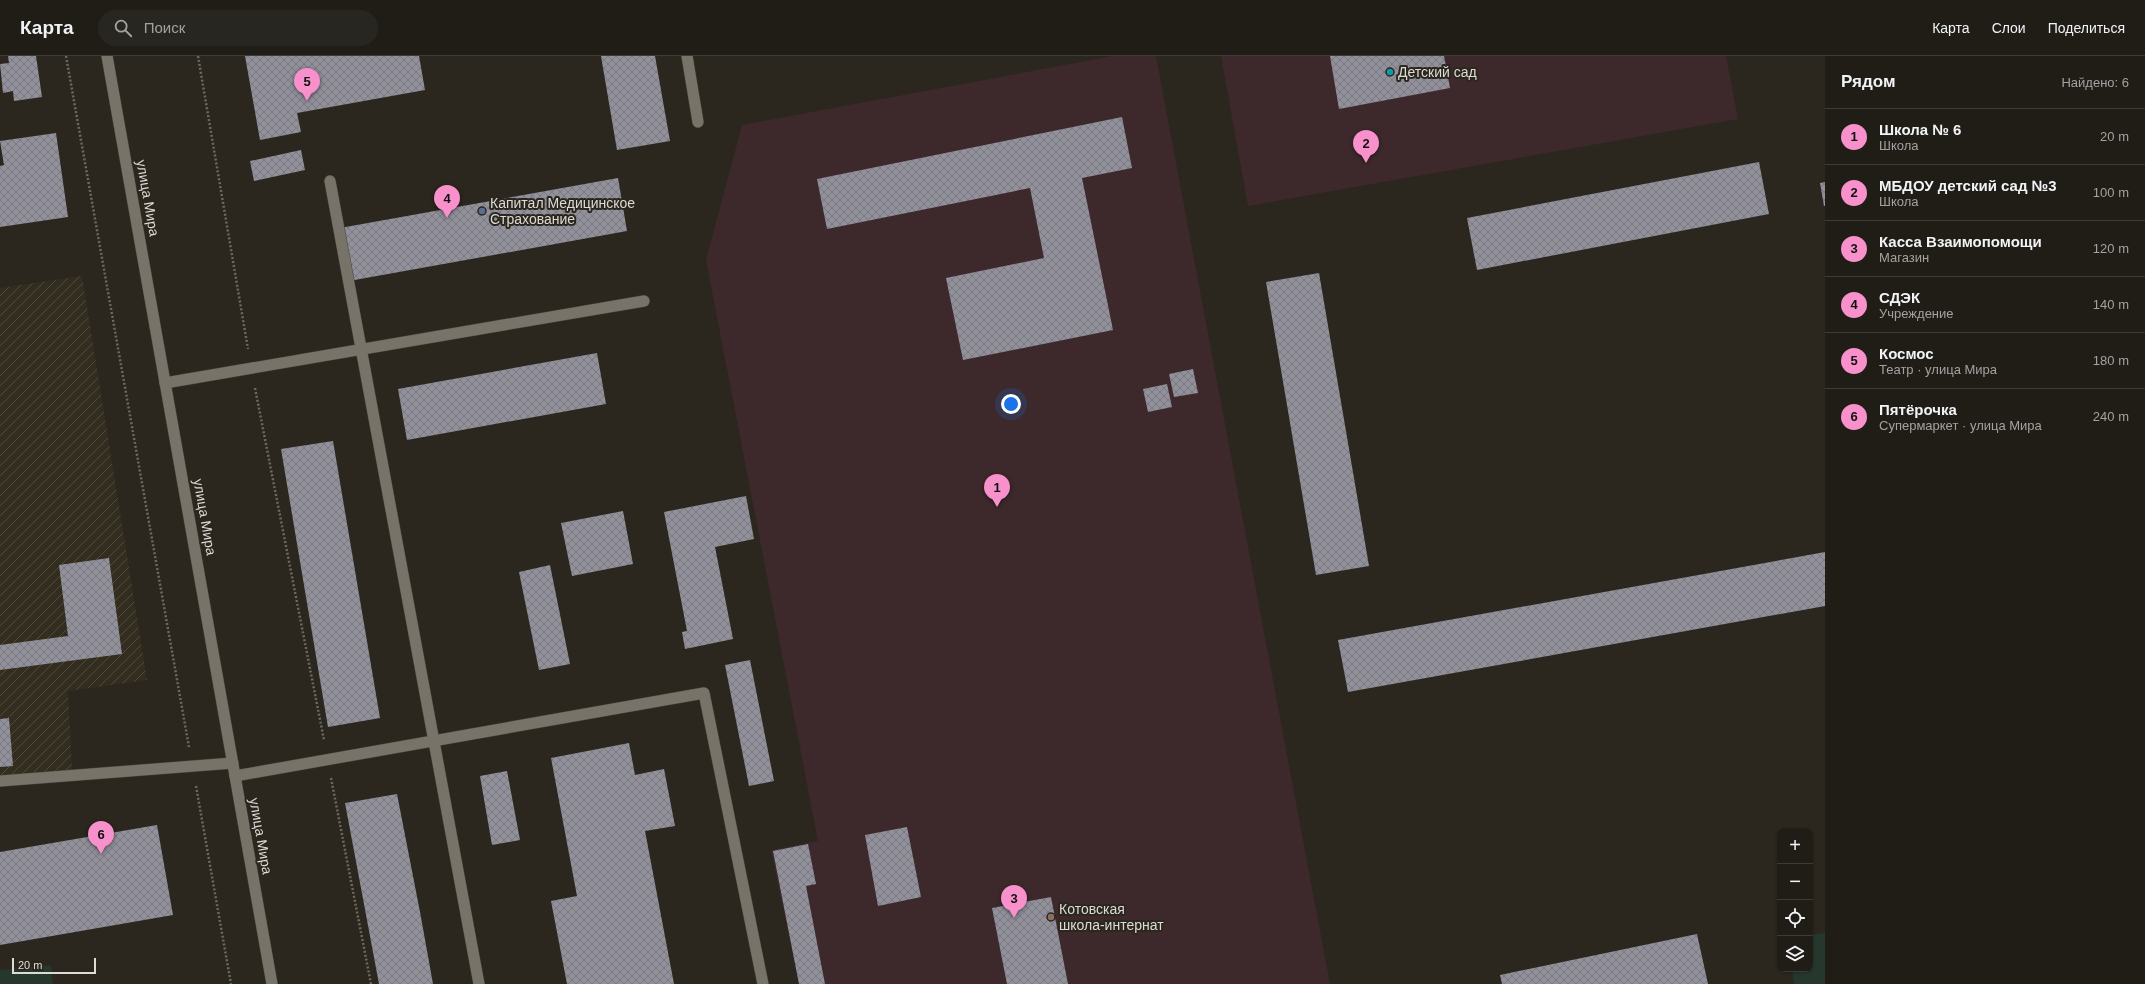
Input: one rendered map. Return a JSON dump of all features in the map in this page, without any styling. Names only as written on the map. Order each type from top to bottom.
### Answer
[{"type":"street","name":"улица Мира","points":[[107,56],[272,984]]},
{"type":"street","points":[[687,56],[698,122]]},
{"type":"street","points":[[330,181],[479,984]]},
{"type":"street","points":[[165,384],[644,301]]},
{"type":"street","points":[[235,776],[704,693],[762,984]]},
{"type":"street","points":[[0,781],[233,763]]},
{"type":"path","points":[[66,56],[231,984]]},
{"type":"path","points":[[198,56],[251,369],[371,984]]},
{"type":"shaded area","points":[[1113,56],[1156,56],[1330,984],[799,984],[771,850],[818,841],[706,260],[742,125]]},
{"type":"shaded area","points":[[1221,56],[1726,56],[1738,119],[1248,206]]},
{"type":"shaded area","points":[[82,276],[147,680],[68,691],[72,770],[0,775],[0,288]]},
{"type":"green space","points":[[1825,933],[1825,984],[1794,984],[1792,972],[1813,972],[1813,935]]},
{"type":"green space","points":[[51,965],[53,984],[0,984],[0,970]]},
{"type":"building","points":[[8,56],[36,56],[42,97],[14,101],[13,91],[3,93],[0,64],[9,63]]},
{"type":"building","points":[[245,56],[419,56],[425,90],[297,113],[301,132],[260,140]]},
{"type":"building","points":[[601,56],[655,56],[670,141],[617,150]]},
{"type":"building","name":"Детский сад","points":[[1330,56],[1444,56],[1450,88],[1339,109]]},
{"type":"building","points":[[1122,117],[1132,168],[1082,178],[1113,330],[963,360],[946,278],[1044,258],[1030,188],[827,229],[817,179]]},
{"type":"building","points":[[56,133],[68,217],[0,227],[0,166],[4,165],[0,141]]},
{"type":"building","points":[[301,150],[305,170],[254,181],[250,161]]},
{"type":"building","points":[[1759,162],[1769,214],[1477,270],[1467,218]]},
{"type":"building","points":[[618,178],[627,231],[349,281],[340,228]]},
{"type":"building","points":[[1825,182],[1825,206],[1824,206],[1820,183]]},
{"type":"building","points":[[1319,273],[1369,566],[1316,575],[1266,282]]},
{"type":"building","points":[[597,353],[606,404],[407,440],[398,389]]},
{"type":"building","points":[[1193,369],[1198,393],[1174,397],[1169,374]]},
{"type":"building","points":[[1167,384],[1172,407],[1148,412],[1143,389]]},
{"type":"building","points":[[333,441],[380,718],[328,727],[281,449]]},
{"type":"building","points":[[746,496],[754,539],[715,547],[733,639],[685,649],[682,632],[687,631],[664,512]]},
{"type":"building","points":[[623,511],[633,564],[572,576],[561,523]]},
{"type":"building","points":[[1825,552],[1825,606],[1348,692],[1338,640]]},
{"type":"building","points":[[109,558],[122,654],[0,670],[0,645],[68,636],[59,565]]},
{"type":"building","points":[[550,565],[570,664],[539,670],[519,572]]},
{"type":"building","points":[[750,660],[774,781],[749,786],[725,665]]},
{"type":"building","points":[[9,718],[13,766],[0,767],[0,719]]},
{"type":"building","points":[[629,743],[635,775],[664,769],[675,826],[645,831],[674,984],[567,984],[551,901],[577,896],[551,758]]},
{"type":"building","points":[[507,771],[520,840],[492,845],[480,776]]},
{"type":"building","points":[[397,794],[433,984],[379,984],[345,803]]},
{"type":"building","points":[[157,825],[173,915],[0,945],[0,852]]},
{"type":"building","points":[[907,827],[921,897],[878,906],[865,835]]},
{"type":"building","points":[[808,844],[816,884],[806,886],[825,984],[799,984],[773,851]]},
{"type":"building","points":[[1051,897],[1068,984],[1007,984],[992,908]]},
{"type":"building","points":[[1697,934],[1708,984],[1502,984],[1500,975]]},
{"type":"place","name":"Детский сад","points":[[1390,72]]},
{"type":"place","name":"Космос","points":[[307,101]]},
{"type":"place","name":"МБДОУ детский сад №3","points":[[1366,163]]},
{"type":"place","name":"Капитал Медицинское Страхование","points":[[482,211]]},
{"type":"place","name":"СДЭК","points":[[447,218]]},
{"type":"place","name":"Школа № 6","points":[[997,507]]},
{"type":"place","name":"Пятёрочка","points":[[101,854]]},
{"type":"place","name":"Котовская школа-интернат","points":[[1051,917]]},
{"type":"place","name":"Касса Взаимопомощи","points":[[1014,918]]}]
